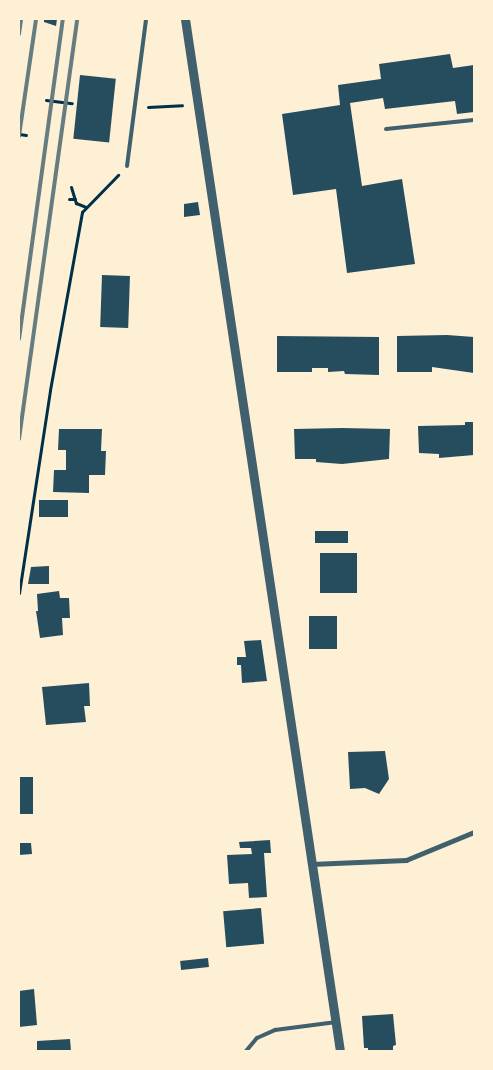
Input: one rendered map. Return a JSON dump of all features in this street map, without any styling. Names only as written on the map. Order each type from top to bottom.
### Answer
[{"type":"street","points":[[186,19],[340,1051]]},
{"type":"street","points":[[312,864],[406,860],[474,832]]},
{"type":"lane","points":[[127,166],[146,19]]},
{"type":"lane","points":[[386,130],[474,120]]},
{"type":"lane","points":[[246,1051],[257,1038],[275,1030],[336,1022]]},
{"type":"path","points":[[46,100],[72,103]]},
{"type":"path","points":[[153,108],[174,106]]},
{"type":"path","points":[[19,134],[26,134]]},
{"type":"path","points":[[19,592],[50,390],[82,212],[127,166]]},
{"type":"path","points":[[71,187],[76,203],[86,207]]},
{"type":"path","points":[[70,199],[75,199]]},
{"type":"building","points":[[44,19],[57,19],[56,26],[44,22]]},
{"type":"building","points":[[450,54],[453,68],[474,65],[474,112],[457,114],[455,101],[385,109],[383,98],[350,103],[362,186],[402,179],[415,264],[347,273],[336,189],[293,195],[282,114],[340,105],[338,85],[381,79],[379,64]]},
{"type":"building","points":[[80,75],[116,79],[109,142],[73,139]]},
{"type":"building","points":[[198,202],[200,215],[184,217],[184,204]]},
{"type":"building","points":[[102,275],[130,276],[128,328],[100,327]]},
{"type":"building","points":[[447,335],[474,337],[474,373],[432,367],[432,372],[397,372],[397,336]]},
{"type":"building","points":[[277,336],[379,337],[379,375],[345,374],[344,371],[328,372],[328,368],[312,368],[312,372],[277,372]]},
{"type":"building","points":[[465,422],[474,422],[474,455],[439,458],[439,454],[419,453],[418,426],[465,425]]},
{"type":"building","points":[[59,429],[102,429],[101,451],[106,451],[105,475],[89,475],[89,493],[53,492],[54,470],[66,470],[66,450],[58,450]]},
{"type":"building","points":[[294,429],[390,429],[389,459],[342,464],[316,462],[316,459],[295,459]]},
{"type":"building","points":[[39,500],[68,500],[68,517],[39,517]]},
{"type":"building","points":[[315,531],[348,531],[348,543],[315,543]]},
{"type":"building","points":[[320,553],[357,553],[357,593],[320,593]]},
{"type":"building","points":[[49,566],[49,584],[28,584],[31,567]]},
{"type":"building","points":[[59,591],[60,598],[69,598],[70,618],[62,618],[63,635],[40,638],[36,611],[38,611],[37,594]]},
{"type":"building","points":[[309,616],[337,616],[337,649],[309,649]]},
{"type":"building","points":[[261,640],[267,681],[242,683],[241,665],[237,665],[237,657],[246,657],[244,641]]},
{"type":"building","points":[[89,683],[90,706],[84,706],[86,722],[46,725],[42,687]]},
{"type":"building","points":[[385,751],[389,779],[379,794],[365,788],[350,789],[348,752]]},
{"type":"building","points":[[19,777],[33,777],[33,814],[19,814]]},
{"type":"building","points":[[270,840],[271,853],[264,853],[267,897],[249,898],[248,883],[229,884],[227,855],[252,854],[251,848],[240,848],[239,842]]},
{"type":"building","points":[[19,843],[31,843],[32,854],[19,855]]},
{"type":"building","points":[[261,908],[264,944],[226,947],[223,911]]},
{"type":"building","points":[[208,958],[209,967],[181,970],[180,961]]},
{"type":"building","points":[[34,989],[37,1025],[19,1027],[19,991]]},
{"type":"building","points":[[393,1014],[396,1045],[393,1046],[393,1051],[368,1051],[368,1048],[364,1048],[362,1016]]},
{"type":"building","points":[[70,1039],[71,1051],[37,1051],[37,1041]]},
{"type":"railway","points":[[19,34],[21,19]]},
{"type":"railway","points":[[19,136],[36,19]]},
{"type":"railway","points":[[19,339],[63,19]]},
{"type":"railway","points":[[19,439],[77,19]]}]
